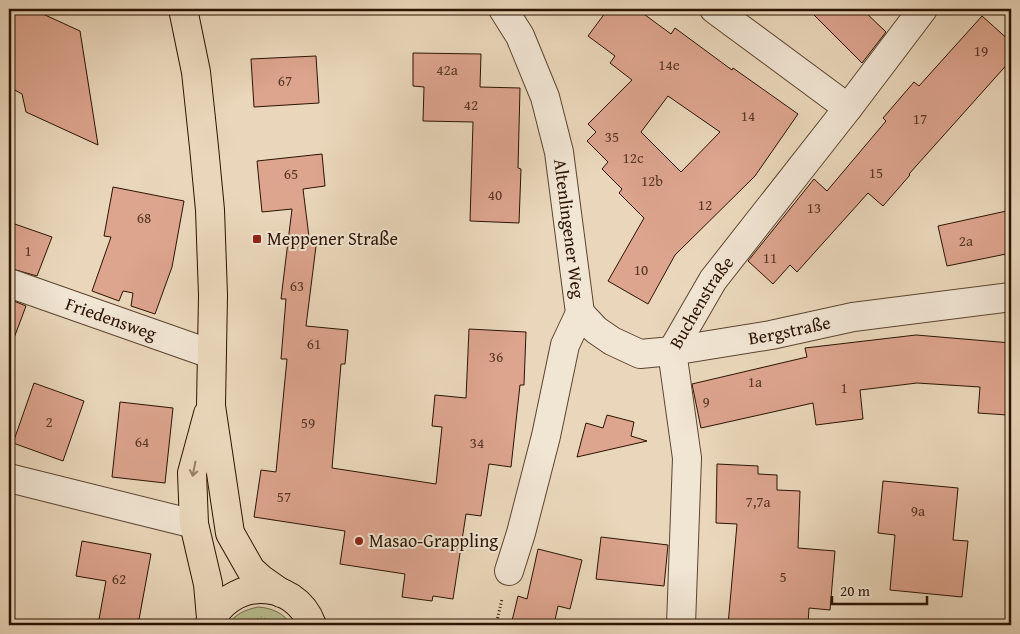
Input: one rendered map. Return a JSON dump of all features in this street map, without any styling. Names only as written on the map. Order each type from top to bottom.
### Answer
[{"type":"main road","points":[[183,9],[196,72],[210,210],[213,295],[211,406],[230,533],[251,570],[261,580],[293,599],[302,607],[312,625]]},
{"type":"main road","points":[[210,622],[208,584],[194,524],[192,473],[211,406]]},
{"type":"main road","points":[[210,622],[221,605],[234,596],[249,590],[265,589],[281,593]]},
{"type":"street","name":"Altenlingener Weg","points":[[503,9],[520,36],[545,97],[559,152],[580,313],[566,344],[546,436],[521,533],[509,571]]},
{"type":"street","points":[[714,9],[848,108]]},
{"type":"street","name":"Buchenstraße","points":[[681,625],[687,458],[672,351],[713,280],[923,9]]},
{"type":"street","name":"Friedensweg","points":[[9,283],[211,354]]},
{"type":"street","name":"Bergstraße","points":[[580,313],[596,330],[612,341],[640,354],[672,351],[771,335],[853,317],[1011,297]]},
{"type":"street","points":[[9,478],[194,524]]},
{"type":"green space","points":[[258,607],[277,612],[285,617],[291,625],[227,625],[241,613]]},
{"type":"building","points":[[9,9],[32,9],[80,31],[98,145],[26,112],[22,94],[9,87]]},
{"type":"building","points":[[608,9],[637,9],[671,34],[675,28],[732,70],[733,68],[798,114],[755,176],[675,255],[648,304],[608,281],[644,218],[619,193],[622,189],[602,169],[608,162],[587,141],[596,132],[588,124],[632,80],[610,63],[615,56],[588,36]],"holes":[[[668,96],[720,132],[681,172],[641,132]]]},
{"type":"building","points":[[808,9],[862,9],[886,32],[862,63]]},
{"type":"building","points":[[982,16],[1011,42],[1011,60],[909,174],[883,206],[868,193],[797,272],[790,265],[773,284],[748,261],[814,179],[827,191],[886,121],[883,118],[914,82],[919,86]]},
{"type":"building","points":[[413,53],[481,54],[480,87],[520,88],[518,168],[521,169],[519,223],[470,221],[473,122],[423,121],[424,87],[413,86]]},
{"type":"building","points":[[316,56],[319,103],[254,107],[251,59]]},
{"type":"building","points":[[322,154],[325,186],[303,189],[310,245],[316,246],[306,326],[348,330],[345,364],[341,364],[332,468],[436,484],[442,427],[432,426],[435,395],[466,398],[469,329],[526,332],[524,385],[520,385],[511,467],[489,464],[481,516],[466,514],[453,599],[433,596],[432,601],[402,597],[405,574],[340,564],[345,531],[254,517],[261,470],[276,472],[287,359],[281,359],[286,299],[281,299],[292,209],[262,212],[257,161]]},
{"type":"building","points":[[113,187],[184,201],[172,267],[155,314],[131,306],[133,293],[123,291],[119,301],[92,291],[111,237],[104,236]]},
{"type":"building","points":[[1011,210],[1011,253],[947,266],[938,226]]},
{"type":"building","points":[[9,222],[52,237],[37,276],[9,268]]},
{"type":"building","points":[[9,299],[26,306],[11,346],[9,345]]},
{"type":"building","points":[[916,335],[1011,343],[1007,415],[978,413],[980,387],[917,383],[860,390],[863,419],[816,425],[813,403],[701,428],[692,384],[807,357],[805,348]]},
{"type":"building","points":[[34,383],[84,401],[63,461],[13,443]]},
{"type":"building","points":[[120,402],[173,408],[165,483],[112,477]]},
{"type":"building","points":[[607,415],[634,422],[631,436],[647,441],[577,457],[586,423],[603,428]]},
{"type":"building","points":[[717,464],[758,466],[758,474],[777,475],[777,490],[800,491],[798,548],[835,551],[830,610],[809,608],[808,625],[728,625],[737,524],[716,523]]},
{"type":"building","points":[[883,481],[958,488],[953,540],[968,541],[962,597],[890,590],[895,535],[878,533]]},
{"type":"building","points":[[601,537],[668,545],[664,586],[596,579]]},
{"type":"building","points":[[82,541],[151,554],[138,625],[98,625],[106,581],[76,576]]},
{"type":"building","points":[[538,549],[582,560],[570,609],[558,606],[554,625],[511,625],[518,596],[527,599]]},
{"type":"place","name":"Meppener Straße","points":[[257,239]]},
{"type":"place","name":"Masao-Grappling","points":[[359,541]]}]
